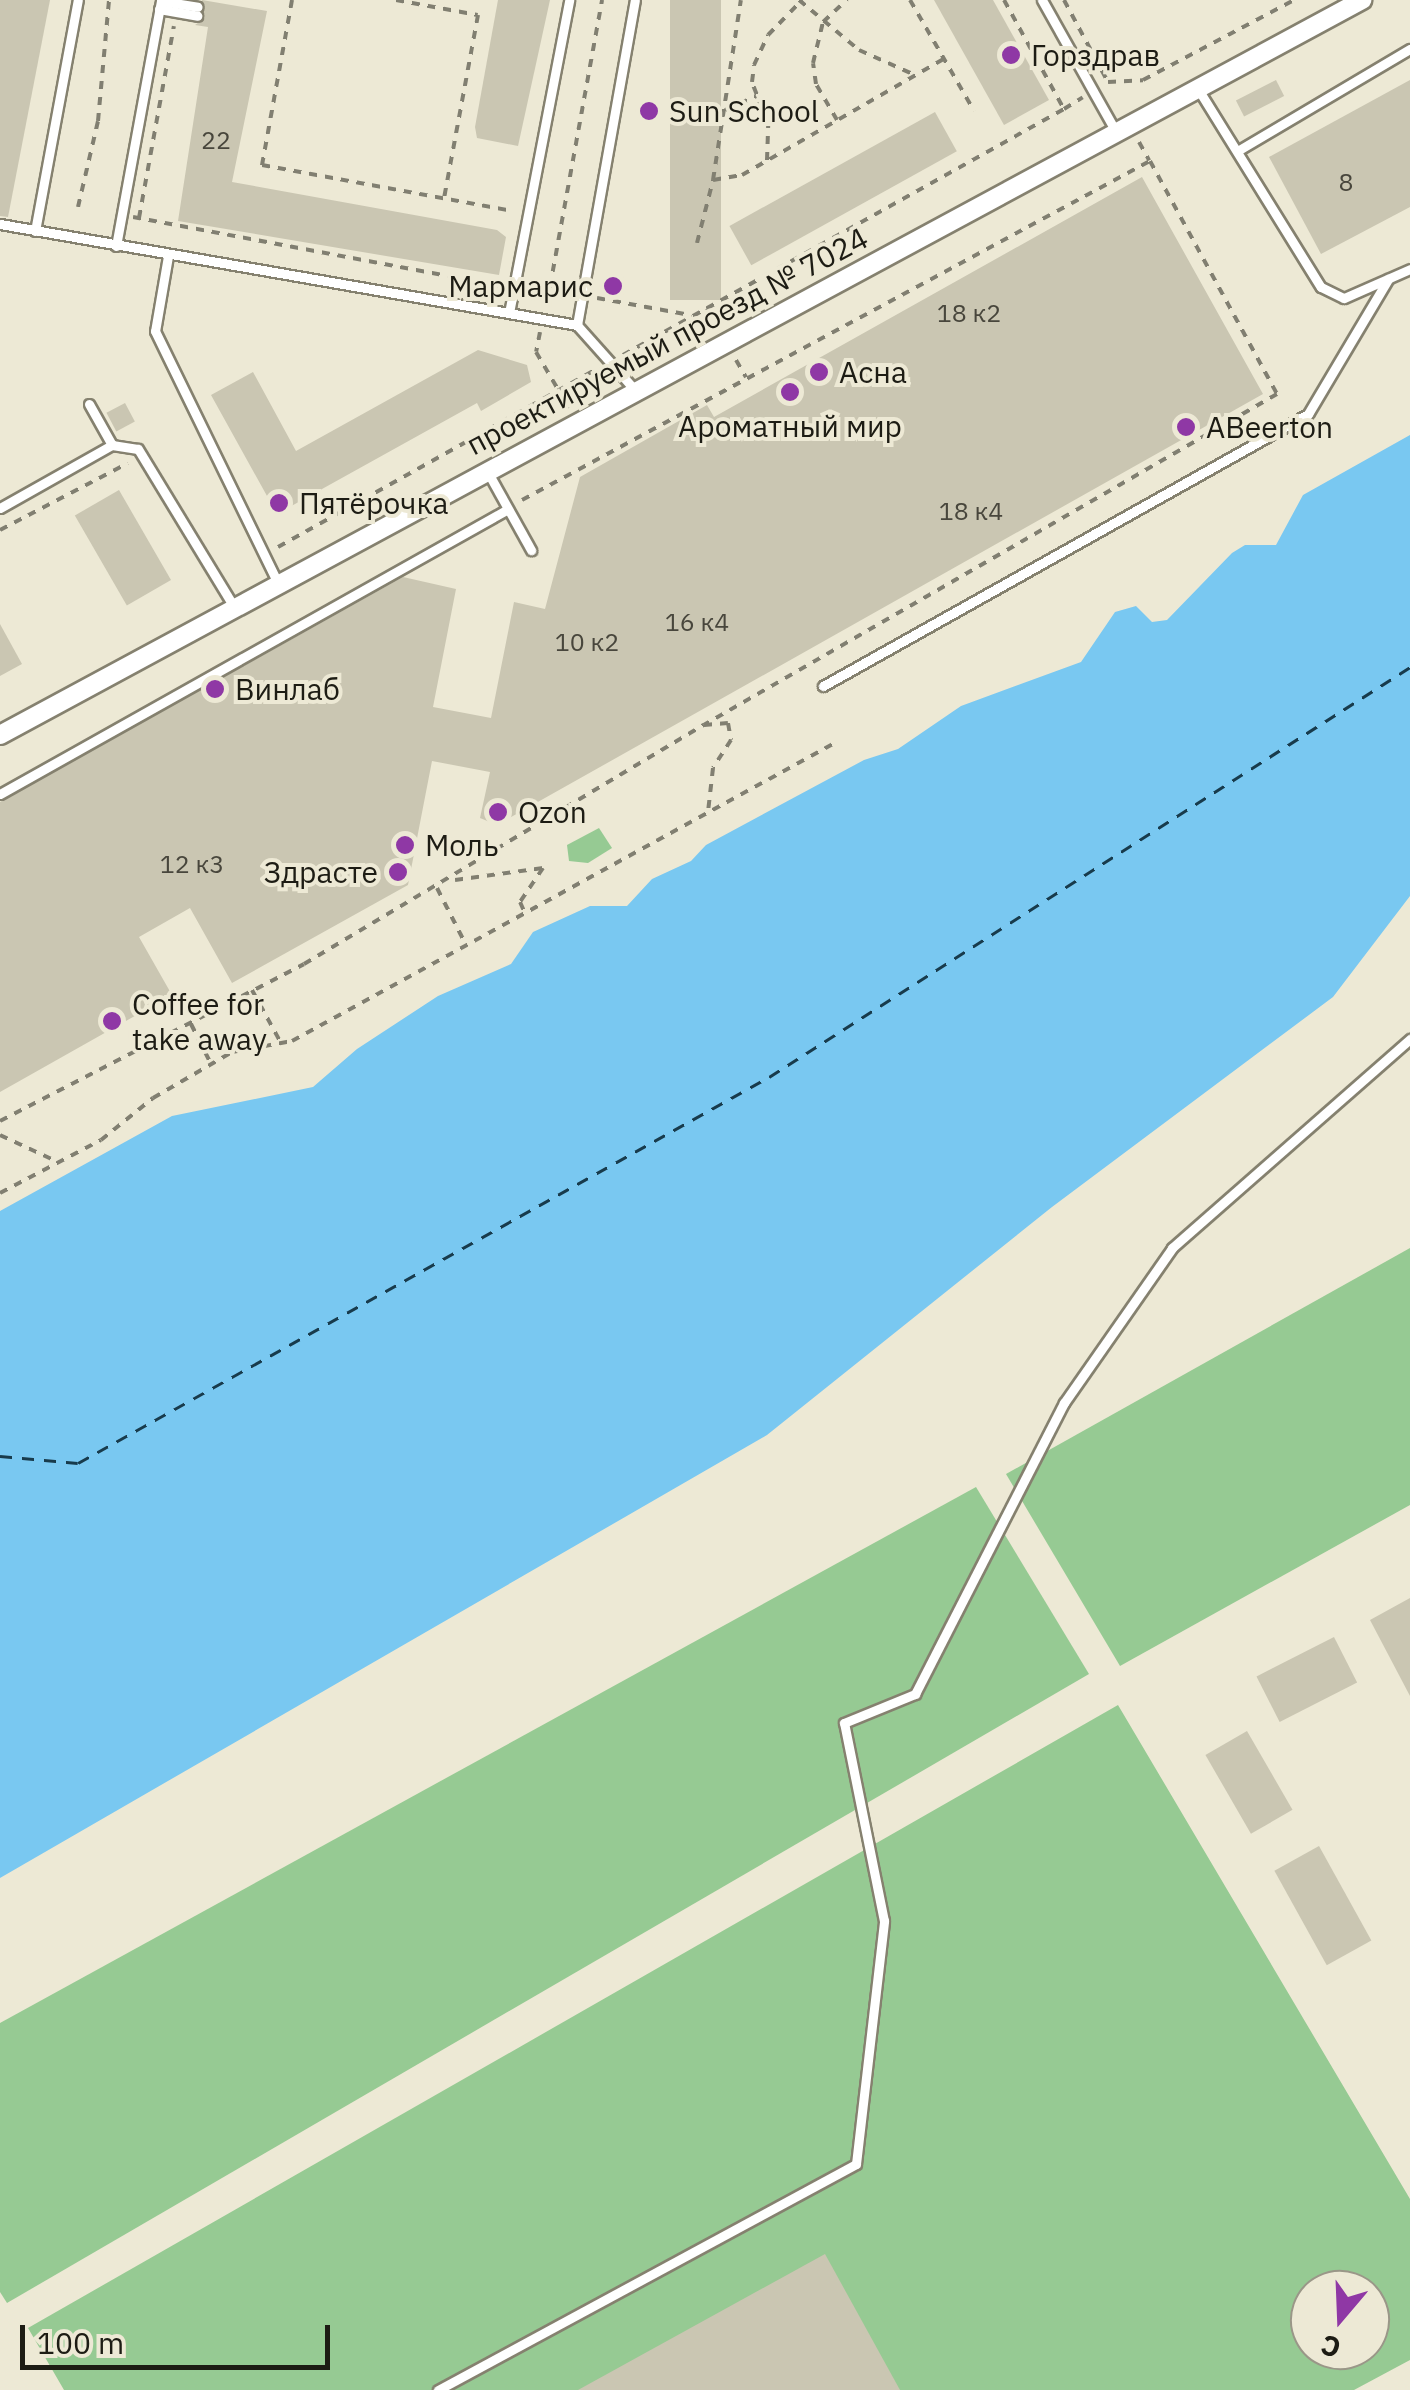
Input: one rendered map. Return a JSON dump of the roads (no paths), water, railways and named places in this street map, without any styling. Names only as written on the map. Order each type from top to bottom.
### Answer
[{"type":"street","name":"проектируемый проезд № 7024","points":[[0,735],[634,389],[1362,0]]},
{"type":"lane","points":[[35,231],[78,0]]},
{"type":"lane","points":[[510,313],[569,0]]},
{"type":"lane","points":[[577,326],[635,0]]},
{"type":"lane","points":[[1042,0],[1116,132]]},
{"type":"lane","points":[[116,246],[160,3]]},
{"type":"lane","points":[[160,3],[198,12],[177,12],[160,3]]},
{"type":"lane","points":[[1239,150],[1410,49]]},
{"type":"lane","points":[[1198,88],[1321,287],[1344,298],[1410,269]]},
{"type":"lane","points":[[0,224],[577,326],[634,389]]},
{"type":"lane","points":[[168,256],[155,331],[278,583]]},
{"type":"lane","points":[[824,686],[1308,414],[1388,279]]},
{"type":"lane","points":[[89,404],[112,445],[146,455],[234,608]]},
{"type":"lane","points":[[0,508],[112,445]]},
{"type":"lane","points":[[486,469],[531,550]]},
{"type":"lane","points":[[0,794],[508,509]]},
{"type":"lane","points":[[438,2390],[856,2164],[884,1921],[844,1724],[916,1694],[1064,1403],[1172,1248],[1410,1039]]},
{"type":"water","points":[[1410,435],[1410,896],[1333,997],[1052,1207],[767,1435],[0,1878],[0,1211],[172,1116],[313,1087],[357,1049],[438,996],[511,964],[533,932],[590,906],[627,906],[652,879],[691,861],[706,845],[864,760],[898,749],[961,706],[1081,662],[1115,612],[1136,606],[1152,622],[1167,620],[1232,553],[1245,545],[1276,545],[1303,495]]},
{"type":"place","name":"Горздрав","points":[[1011,55]]},
{"type":"place","name":"Sun School","points":[[649,111]]},
{"type":"place","name":"Мармарис","points":[[613,286]]},
{"type":"place","name":"Асна","points":[[819,372]]},
{"type":"place","name":"Ароматный мир","points":[[790,392]]},
{"type":"place","name":"ABeerton","points":[[1186,427]]},
{"type":"place","name":"Пятёрочка","points":[[279,503]]},
{"type":"place","name":"Винлаб","points":[[215,689]]},
{"type":"place","name":"Ozon","points":[[498,812]]},
{"type":"place","name":"Моль","points":[[405,845]]},
{"type":"place","name":"Здрасте","points":[[398,872]]},
{"type":"place","name":"Coffee for take away","points":[[112,1021]]}]
